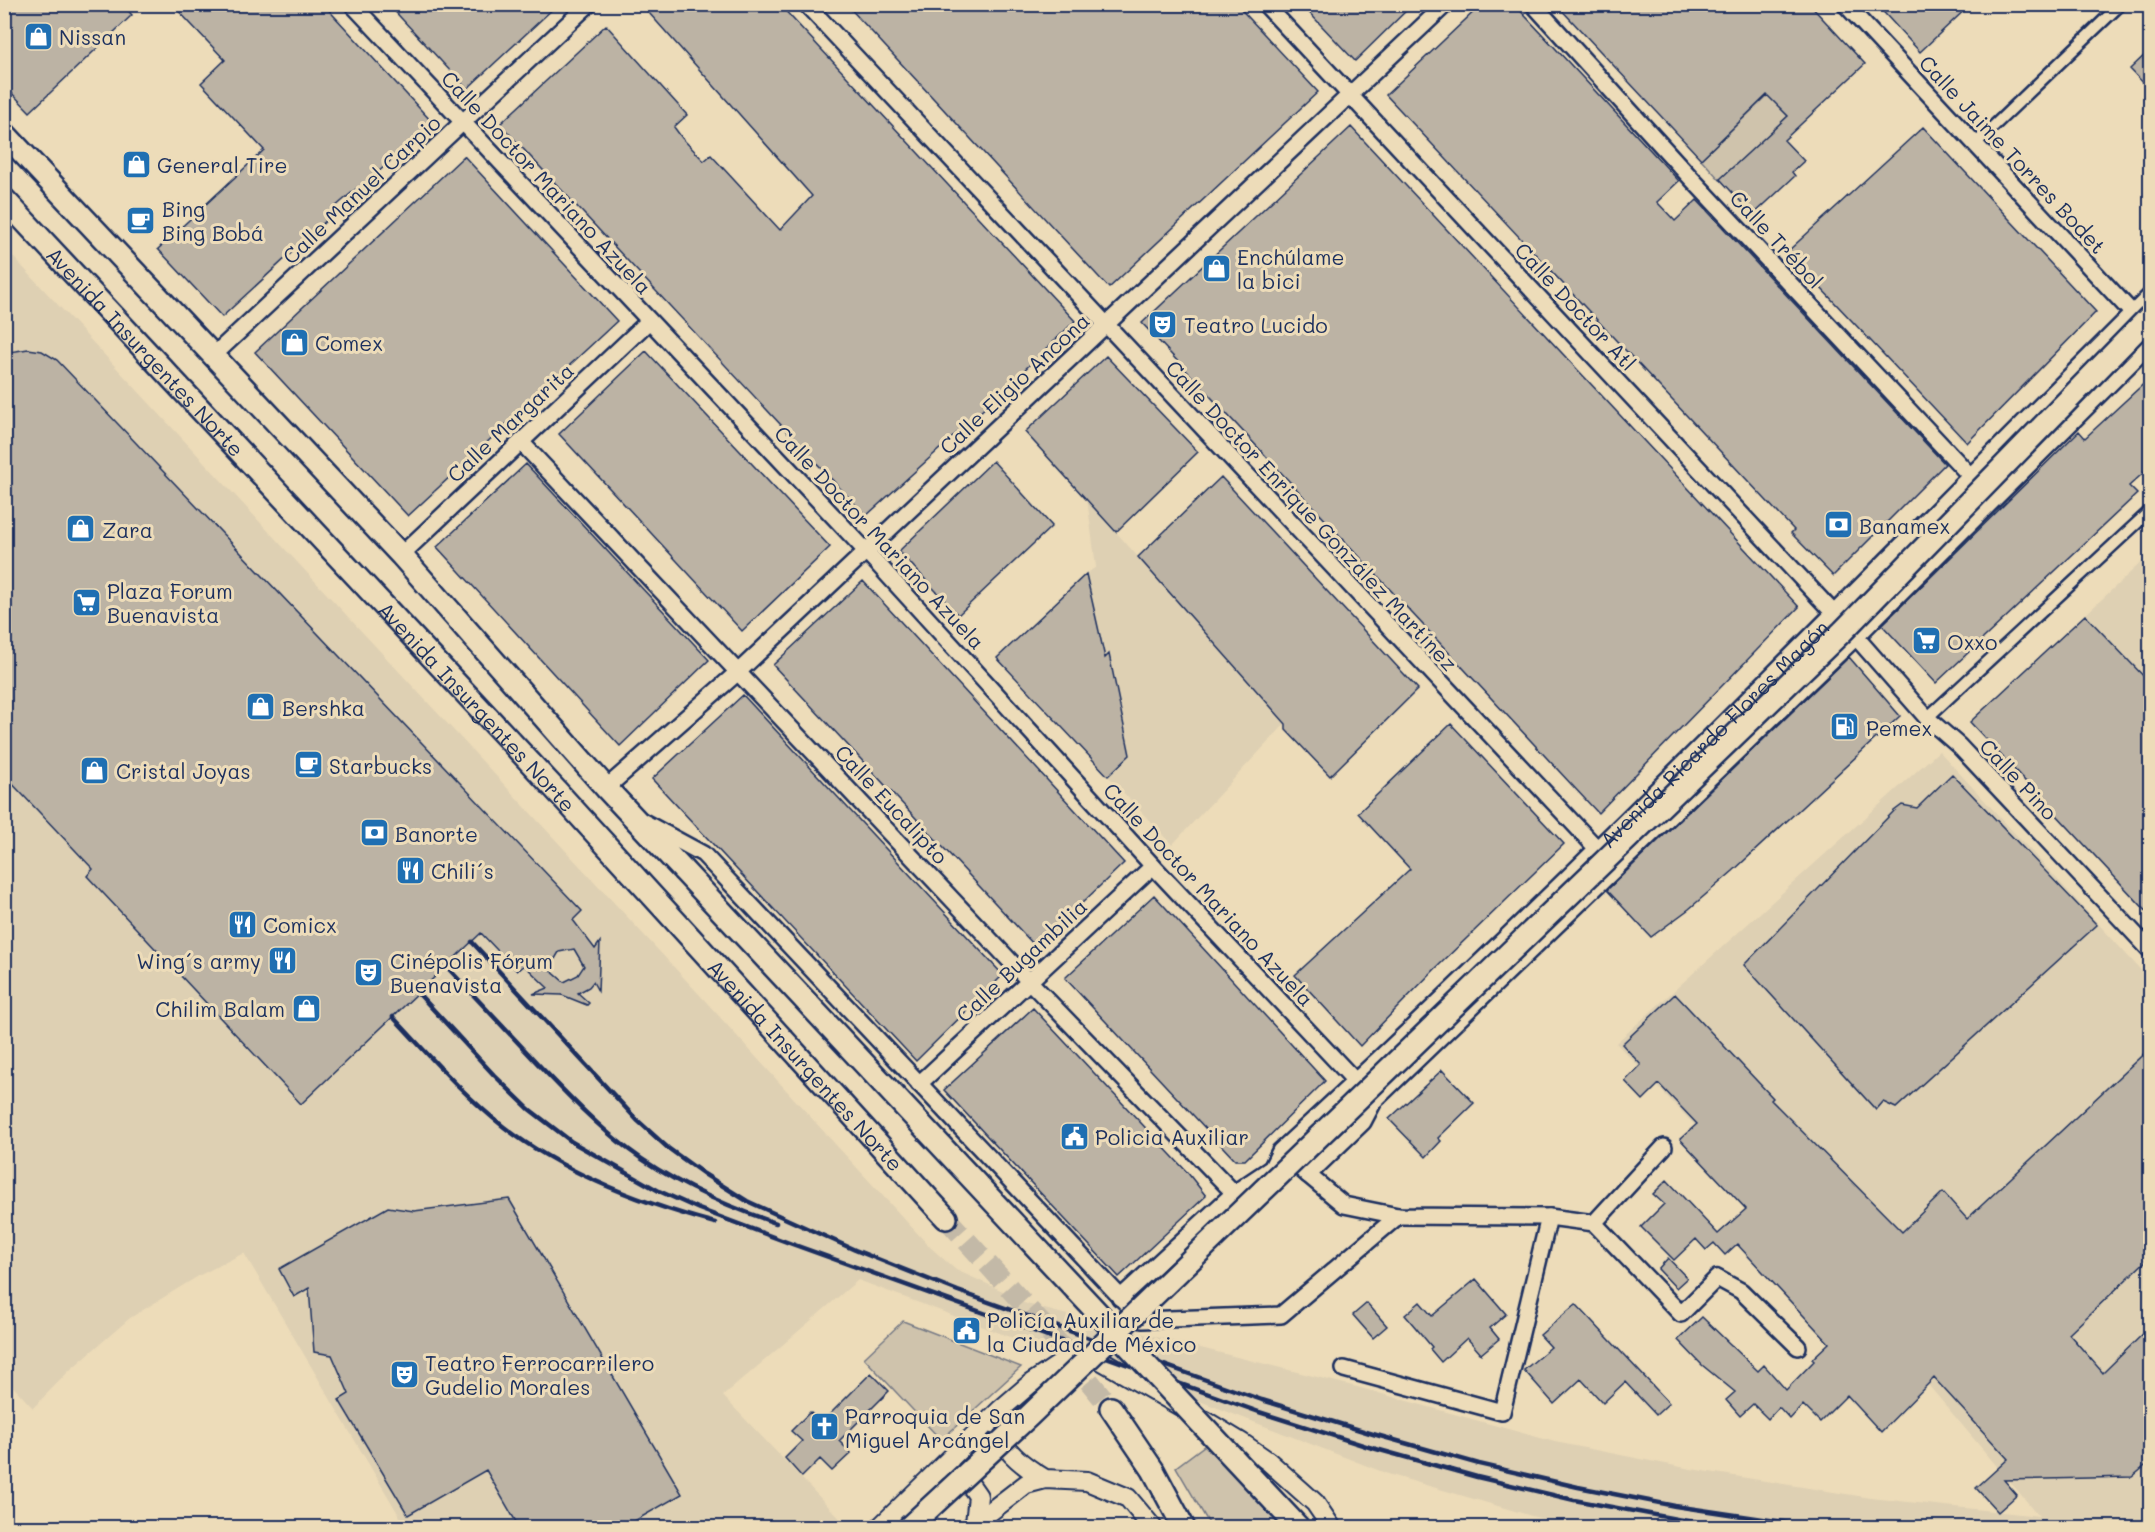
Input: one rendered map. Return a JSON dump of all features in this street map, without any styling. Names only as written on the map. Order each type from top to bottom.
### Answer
[{"type":"main road","name":"Avenida Insurgentes Norte","points":[[4,133],[401,555],[606,788],[682,870],[1299,1527]]},
{"type":"main road","name":"Avenida Insurgentes Norte","points":[[4,199],[563,798],[946,1218]]},
{"type":"main road","name":"Avenida Ricardo Flores Magón","points":[[908,1527],[1029,1416],[1843,631],[2142,315]]},
{"type":"main road","points":[[1111,1408],[1153,1470],[1184,1527]]},
{"type":"street","name":"Calle Doctor Mariano Azuela","points":[[352,4],[866,551],[1153,867],[1374,1101]]},
{"type":"street","name":"Calle Manuel Carpio","points":[[214,355],[589,4]]},
{"type":"street","name":"Calle Doctor Enrique González Martínez","points":[[806,4],[1615,869]]},
{"type":"street","name":"Calle Doctor Atl","points":[[1264,4],[1856,636]]},
{"type":"street","name":"Calle Eligio Ancona","points":[[606,788],[738,672],[1446,4]]},
{"type":"street","name":"Calle Trébol","points":[[1533,4],[1690,177],[1993,500]]},
{"type":"street","name":"Calle Jaime Torres Bodet","points":[[1845,4],[1975,144],[2142,315],[2151,332]]},
{"type":"street","points":[[1975,144],[2121,4]]},
{"type":"street","name":"Avenida Ricardo Flores Magón","points":[[1120,1298],[1234,1193],[1280,1158],[1597,849],[1970,477],[2142,315],[2151,296]]},
{"type":"street","name":"Calle Margarita","points":[[401,555],[649,321]]},
{"type":"street","name":"Avenida Ricardo Flores Magón","points":[[1308,1175],[1363,1122],[1374,1101],[1856,636],[2151,344]]},
{"type":"street","name":"Calle Eucalipto","points":[[521,441],[1029,981],[1234,1193]]},
{"type":"street","points":[[1927,718],[2151,511]]},
{"type":"street","name":"Calle Pino","points":[[1856,636],[1927,718],[1959,746],[2151,950]]},
{"type":"street","name":"Avenida Insurgentes Norte","points":[[631,814],[703,854],[1142,1320],[1281,1315],[1398,1216]]},
{"type":"street","name":"Calle Bugambilia","points":[[919,1084],[1153,867]]},
{"type":"street","name":"Avenida Ricardo Flores Magón","points":[[1280,1158],[1363,1122]]},
{"type":"street","points":[[1594,1223],[1664,1147]]},
{"type":"street","points":[[1280,1158],[1308,1175],[1344,1205],[1398,1216],[1549,1216],[1594,1223],[1681,1314],[1717,1278],[1741,1291],[1798,1347]]},
{"type":"street","points":[[1344,1369],[1502,1412],[1549,1216]]},
{"type":"street","points":[[879,1527],[1001,1409],[1030,1384],[1075,1354],[1097,1358],[1242,1443],[1268,1461],[1315,1503],[1332,1527]]},
{"type":"street","points":[[1001,1409],[1000,1435],[1027,1469],[1046,1479]]},
{"type":"street","points":[[933,1475],[955,1473],[969,1483],[978,1496],[972,1525]]},
{"type":"street","points":[[972,1525],[1026,1484],[1046,1479],[1087,1481],[1128,1498],[1153,1527]]},
{"type":"shaded area","points":[[1768,95],[1788,116],[1720,180],[1701,159]]},
{"type":"shaded area","points":[[5,248],[698,993],[930,1247],[956,1270],[1014,1296],[1017,1301],[1357,1387],[1555,1442],[1691,1469],[1871,1498],[2039,1516],[1875,1322],[1871,1310],[1616,1043],[1939,751],[2150,980],[2150,1527],[1560,1527],[1556,1523],[1388,1474],[1058,1346],[1045,1348],[1045,1350],[858,1280],[723,1396],[848,1527],[561,1527],[519,1456],[488,1475],[519,1527],[406,1527],[244,1253],[200,1275],[130,1318],[70,1370],[33,1408],[5,1378]]},
{"type":"shaded area","points":[[1087,499],[1285,724],[1172,845],[1108,776],[1130,754],[1109,655],[1105,658],[1086,574],[1096,567]]},
{"type":"shaded area","points":[[2150,554],[2150,684],[2085,615]]},
{"type":"shaded area","points":[[903,1321],[1021,1367],[941,1440],[864,1358]]},
{"type":"shaded area","points":[[1208,1443],[1298,1513],[1309,1527],[1211,1527],[1176,1467]]},
{"type":"building","points":[[4,4],[122,4],[132,15],[30,112],[4,85]]},
{"type":"building","points":[[172,4],[323,4],[432,122],[359,190],[357,188],[326,215],[329,218],[222,317],[158,249],[264,150],[201,83],[225,60]]},
{"type":"building","points":[[388,4],[558,4],[467,89]]},
{"type":"building","points":[[641,4],[779,4],[1075,321],[989,404],[866,516],[500,124],[606,25],[687,115],[674,127],[682,138],[704,161],[711,155],[780,230],[812,196]]},
{"type":"building","points":[[846,4],[1236,4],[1318,92],[1109,288]]},
{"type":"building","points":[[1301,4],[1413,4],[1355,61]]},
{"type":"building","points":[[1482,4],[1514,4],[1679,181],[1657,202],[1675,221],[1697,200],[1945,464],[1833,576],[1791,533],[1794,530],[1386,95]]},
{"type":"building","points":[[1556,4],[1809,4],[1865,64],[1784,140],[1804,161],[1792,172],[1795,176],[1753,215],[1720,179],[1788,116],[1767,95],[1701,159]]},
{"type":"building","points":[[1876,4],[1971,4],[1920,52]]},
{"type":"building","points":[[2151,49],[2151,91],[2130,69]]},
{"type":"building","points":[[1351,127],[1799,607],[1598,813],[1142,323]]},
{"type":"building","points":[[1923,127],[2096,312],[1967,443],[1787,252]]},
{"type":"building","points":[[464,156],[617,321],[408,516],[255,352]]},
{"type":"building","name":"Plaza Forum Buenavista","points":[[28,349],[42,351],[57,360],[582,911],[573,920],[595,949],[600,942],[598,991],[593,982],[578,993],[589,1003],[587,1005],[562,995],[533,994],[548,988],[524,965],[517,971],[481,933],[301,1104],[87,876],[93,869],[4,775],[4,353]],"holes":[[[574,949],[584,966],[578,975],[564,982],[549,969],[559,952]]]},
{"type":"building","points":[[646,351],[830,547],[742,631],[559,434]]},
{"type":"building","points":[[1106,356],[1198,452],[1116,532],[1025,432]]},
{"type":"building","points":[[2151,377],[2151,466],[2129,486],[2137,494],[1936,683],[1882,625],[2079,431],[2085,438]]},
{"type":"building","points":[[993,461],[1052,526],[958,615],[899,551]]},
{"type":"building","points":[[526,464],[709,660],[620,746],[437,547]]},
{"type":"building","points":[[1221,477],[1418,689],[1330,776],[1286,730],[1286,724],[1138,557]]},
{"type":"building","points":[[1086,574],[1105,658],[1109,654],[1130,755],[1108,776],[997,658]]},
{"type":"building","points":[[863,581],[1124,863],[1036,947],[773,665]]},
{"type":"building","points":[[2085,615],[2151,684],[2151,916],[1970,722]]},
{"type":"building","points":[[1849,657],[1900,716],[1733,871],[1689,909],[1651,937],[1607,890]]},
{"type":"building","points":[[743,695],[1003,975],[916,1061],[652,779]]},
{"type":"building","points":[[1451,724],[1564,844],[1435,969],[1360,1046],[1295,975],[1410,869],[1358,813]]},
{"type":"building","points":[[1952,774],[2097,925],[1896,1108],[1883,1102],[1876,1110],[1744,965],[1894,811],[1902,805],[1917,808]]},
{"type":"building","points":[[1154,895],[1325,1081],[1245,1160],[1235,1160],[1065,978]]},
{"type":"building","points":[[1675,994],[1773,1098],[1771,1100],[1902,1232],[1943,1192],[1967,1219],[2151,1047],[2151,1256],[2069,1334],[2103,1373],[2151,1326],[2151,1461],[2132,1477],[2004,1480],[2017,1495],[1998,1512],[1976,1488],[2008,1459],[1934,1378],[1881,1432],[1847,1395],[1820,1422],[1803,1405],[1790,1419],[1779,1407],[1768,1419],[1753,1404],[1740,1416],[1726,1400],[1735,1392],[1702,1365],[1678,1340],[1702,1317],[1758,1371],[1764,1365],[1786,1390],[1829,1343],[1737,1244],[1725,1255],[1714,1243],[1706,1250],[1696,1239],[1674,1260],[1641,1227],[1664,1204],[1653,1194],[1667,1180],[1718,1234],[1746,1209],[1680,1139],[1697,1124],[1659,1084],[1643,1100],[1625,1081],[1641,1065],[1622,1044]]},
{"type":"building","points":[[1033,1008],[1187,1172],[1206,1196],[1119,1277],[944,1090]]},
{"type":"building","points":[[1442,1070],[1474,1103],[1438,1138],[1441,1141],[1426,1157],[1389,1119]]},
{"type":"building","points":[[509,1199],[682,1494],[624,1527],[519,1527],[486,1470],[408,1515],[339,1400],[349,1394],[332,1355],[314,1352],[309,1288],[294,1297],[279,1269],[388,1207],[414,1211]]},
{"type":"building","points":[[1668,1258],[1687,1278],[1676,1288],[1658,1269]]},
{"type":"building","points":[[1476,1279],[1506,1314],[1490,1328],[1499,1339],[1481,1354],[1467,1338],[1441,1362],[1430,1349],[1432,1347],[1405,1315],[1420,1302],[1432,1316]]},
{"type":"building","points":[[1367,1303],[1387,1326],[1373,1338],[1353,1315]]},
{"type":"building","points":[[1576,1304],[1669,1403],[1656,1415],[1625,1382],[1603,1403],[1581,1379],[1554,1404],[1524,1370],[1551,1347],[1540,1335]]},
{"type":"building","name":"Parroquia de San Miguel Arcángel","points":[[871,1373],[889,1391],[839,1441],[851,1453],[832,1471],[820,1459],[802,1477],[785,1458],[802,1441],[791,1431],[810,1412],[821,1423]]},
{"type":"tunnel","points":[[946,1218],[1049,1332],[1111,1408]]},
{"type":"railway","points":[[472,942],[637,1120],[668,1148],[747,1201],[855,1250],[958,1291],[1262,1400],[1373,1434],[1479,1464],[1578,1487],[1675,1506],[1823,1528]]},
{"type":"railway","points":[[447,967],[538,1064],[604,1129],[628,1149],[662,1172],[699,1192],[776,1223]]},
{"type":"railway","points":[[418,993],[529,1109],[572,1142],[659,1191],[699,1209],[1259,1412],[1369,1447],[1477,1477],[1574,1500],[1725,1528]]},
{"type":"railway","points":[[393,1017],[474,1102],[528,1144],[578,1173],[605,1185],[659,1206],[715,1223]]},
{"type":"place","name":"Nissan","points":[[38,36]]},
{"type":"place","name":"General Tire","points":[[136,164]]},
{"type":"place","name":"Bing Bing Bobá","points":[[141,220]]},
{"type":"place","name":"Enchúlame la bici","points":[[1216,268]]},
{"type":"place","name":"Teatro Lucido","points":[[1163,324]]},
{"type":"place","name":"Comex","points":[[294,342]]},
{"type":"place","name":"Banamex","points":[[1838,525]]},
{"type":"place","name":"Zara","points":[[81,529]]},
{"type":"place","name":"Plaza Forum Buenavista","points":[[86,602]]},
{"type":"place","name":"Oxxo","points":[[1926,641]]},
{"type":"place","name":"Bershka","points":[[261,707]]},
{"type":"place","name":"Pemex","points":[[1845,727]]},
{"type":"place","name":"Starbucks","points":[[308,765]]},
{"type":"place","name":"Cristal Joyas","points":[[95,770]]},
{"type":"place","name":"Banorte","points":[[374,833]]},
{"type":"place","name":"Chili´s","points":[[410,870]]},
{"type":"place","name":"Comicx","points":[[242,924]]},
{"type":"place","name":"Wing´s army","points":[[282,960]]},
{"type":"place","name":"Cinépolis Fórum Buenavista","points":[[369,972]]},
{"type":"place","name":"Chilim Balam","points":[[306,1008]]},
{"type":"place","name":"Policia Auxiliar","points":[[1074,1136]]},
{"type":"place","name":"Policía Auxiliar de la Ciudad de México","points":[[966,1331]]},
{"type":"place","name":"Teatro Ferrocarrilero Gudelio Morales","points":[[404,1374]]},
{"type":"place","name":"Parroquia de San Miguel Arcángel","points":[[824,1427]]}]
